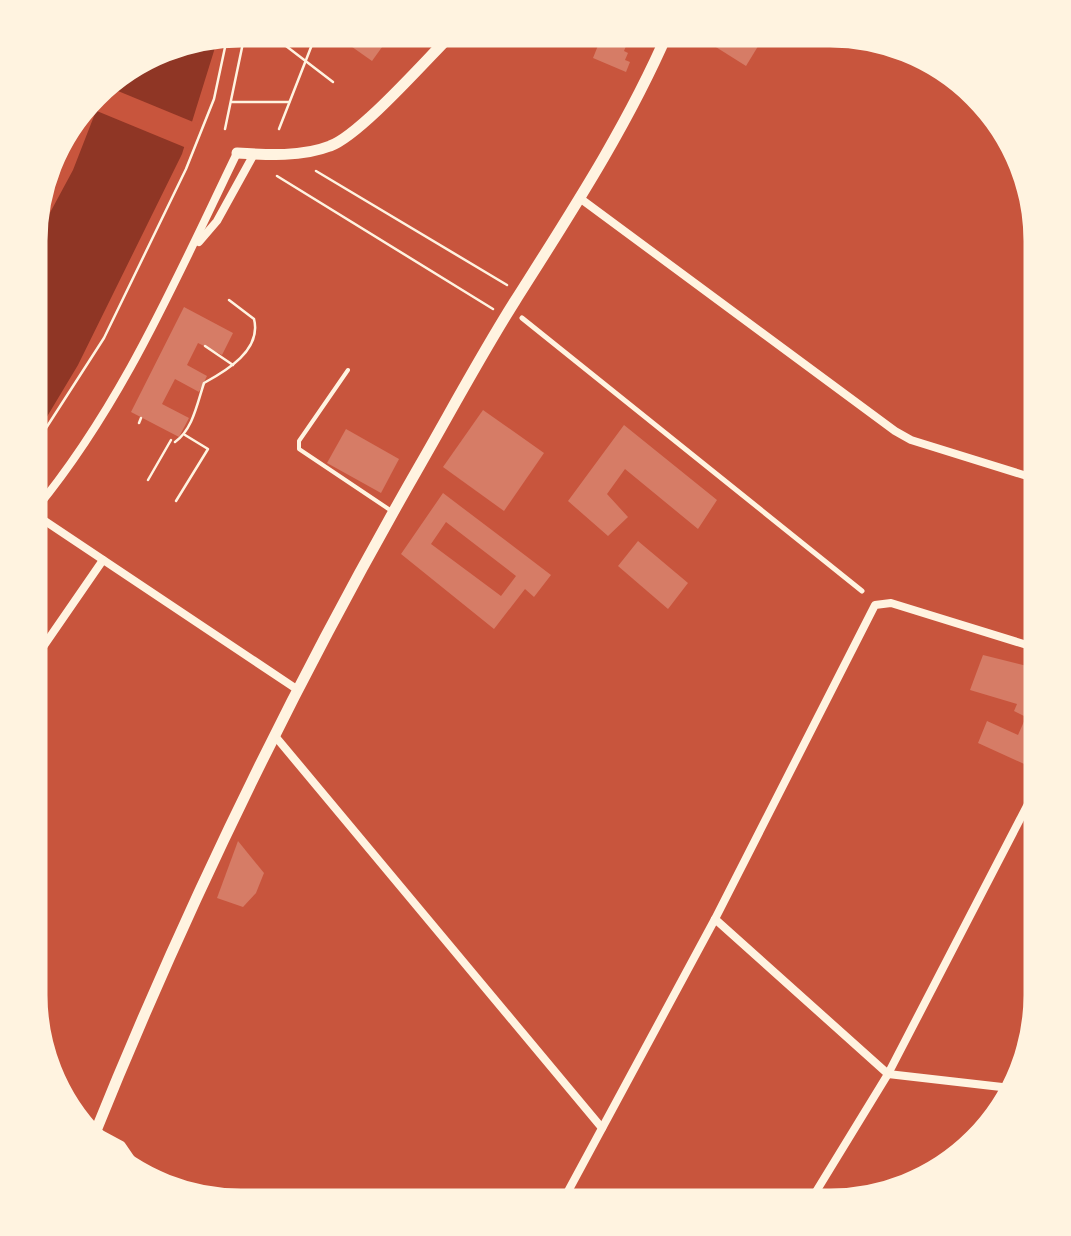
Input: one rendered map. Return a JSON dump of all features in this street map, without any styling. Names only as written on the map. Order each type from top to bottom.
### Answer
[{"type":"main road","points":[[238,152],[288,154],[334,145],[353,132],[441,45]]},
{"type":"main road","points":[[97,1128],[196,903],[298,690],[513,305],[581,199],[662,45]]},
{"type":"street","points":[[45,497],[101,416],[193,250],[238,152]]},
{"type":"street","points":[[193,250],[217,221],[254,154]]},
{"type":"street","points":[[581,199],[895,431],[912,440],[1026,476]]},
{"type":"street","points":[[522,318],[862,592]]},
{"type":"street","points":[[45,524],[298,690]]},
{"type":"street","points":[[45,644],[102,560]]},
{"type":"street","points":[[568,1191],[715,920],[878,602],[1026,645]]},
{"type":"street","points":[[274,736],[602,1128]]},
{"type":"street","points":[[816,1191],[888,1074],[1026,808]]},
{"type":"street","points":[[715,920],[888,1074],[1002,1088]]},
{"type":"lane","points":[[348,370],[299,440],[299,449],[394,513]]},
{"type":"path","points":[[45,430],[104,338],[186,170],[214,99],[225,45]]},
{"type":"path","points":[[225,128],[242,45]]},
{"type":"path","points":[[288,45],[333,82]]},
{"type":"path","points":[[279,129],[312,45]]},
{"type":"path","points":[[230,102],[290,102]]},
{"type":"path","points":[[316,171],[507,285]]},
{"type":"path","points":[[276,176],[493,309]]},
{"type":"path","points":[[148,480],[173,441],[184,434],[204,383],[234,366],[256,328],[252,316],[229,300]]},
{"type":"path","points":[[205,346],[234,366]]},
{"type":"path","points":[[176,501],[208,448],[184,434]]},
{"type":"shaded area","points":[[215,47],[182,154],[78,365],[45,420],[47,219],[102,102],[143,71],[178,55]]},
{"type":"pier","points":[[117,90],[198,124],[189,149],[95,110]]},
{"type":"building","points":[[349,45],[384,45],[372,61]]},
{"type":"building","points":[[598,45],[626,45],[625,60],[630,62],[626,72],[593,58]]},
{"type":"building","points":[[713,45],[759,45],[746,66]]},
{"type":"building","points":[[184,307],[233,333],[222,355],[198,343],[187,365],[207,376],[199,392],[175,379],[162,404],[189,418],[179,437],[131,412]]},
{"type":"building","points":[[483,410],[544,453],[504,511],[443,467]]},
{"type":"building","points":[[624,425],[717,500],[698,529],[625,469],[607,494],[628,517],[608,536],[568,501]]},
{"type":"building","points":[[346,429],[399,459],[381,493],[327,463]]},
{"type":"building","points":[[443,493],[551,575],[534,597],[525,589],[494,629],[401,554]],"holes":[[[446,522],[516,576],[501,596],[431,544]]]},
{"type":"building","points":[[638,541],[688,583],[668,609],[618,566]]},
{"type":"building","points":[[983,655],[1026,666],[1026,717],[1014,711],[1017,704],[970,690]]},
{"type":"building","points":[[1026,717],[1026,765],[978,743],[987,721],[1018,735]]},
{"type":"building","points":[[238,841],[264,873],[256,893],[243,907],[217,898]]}]
